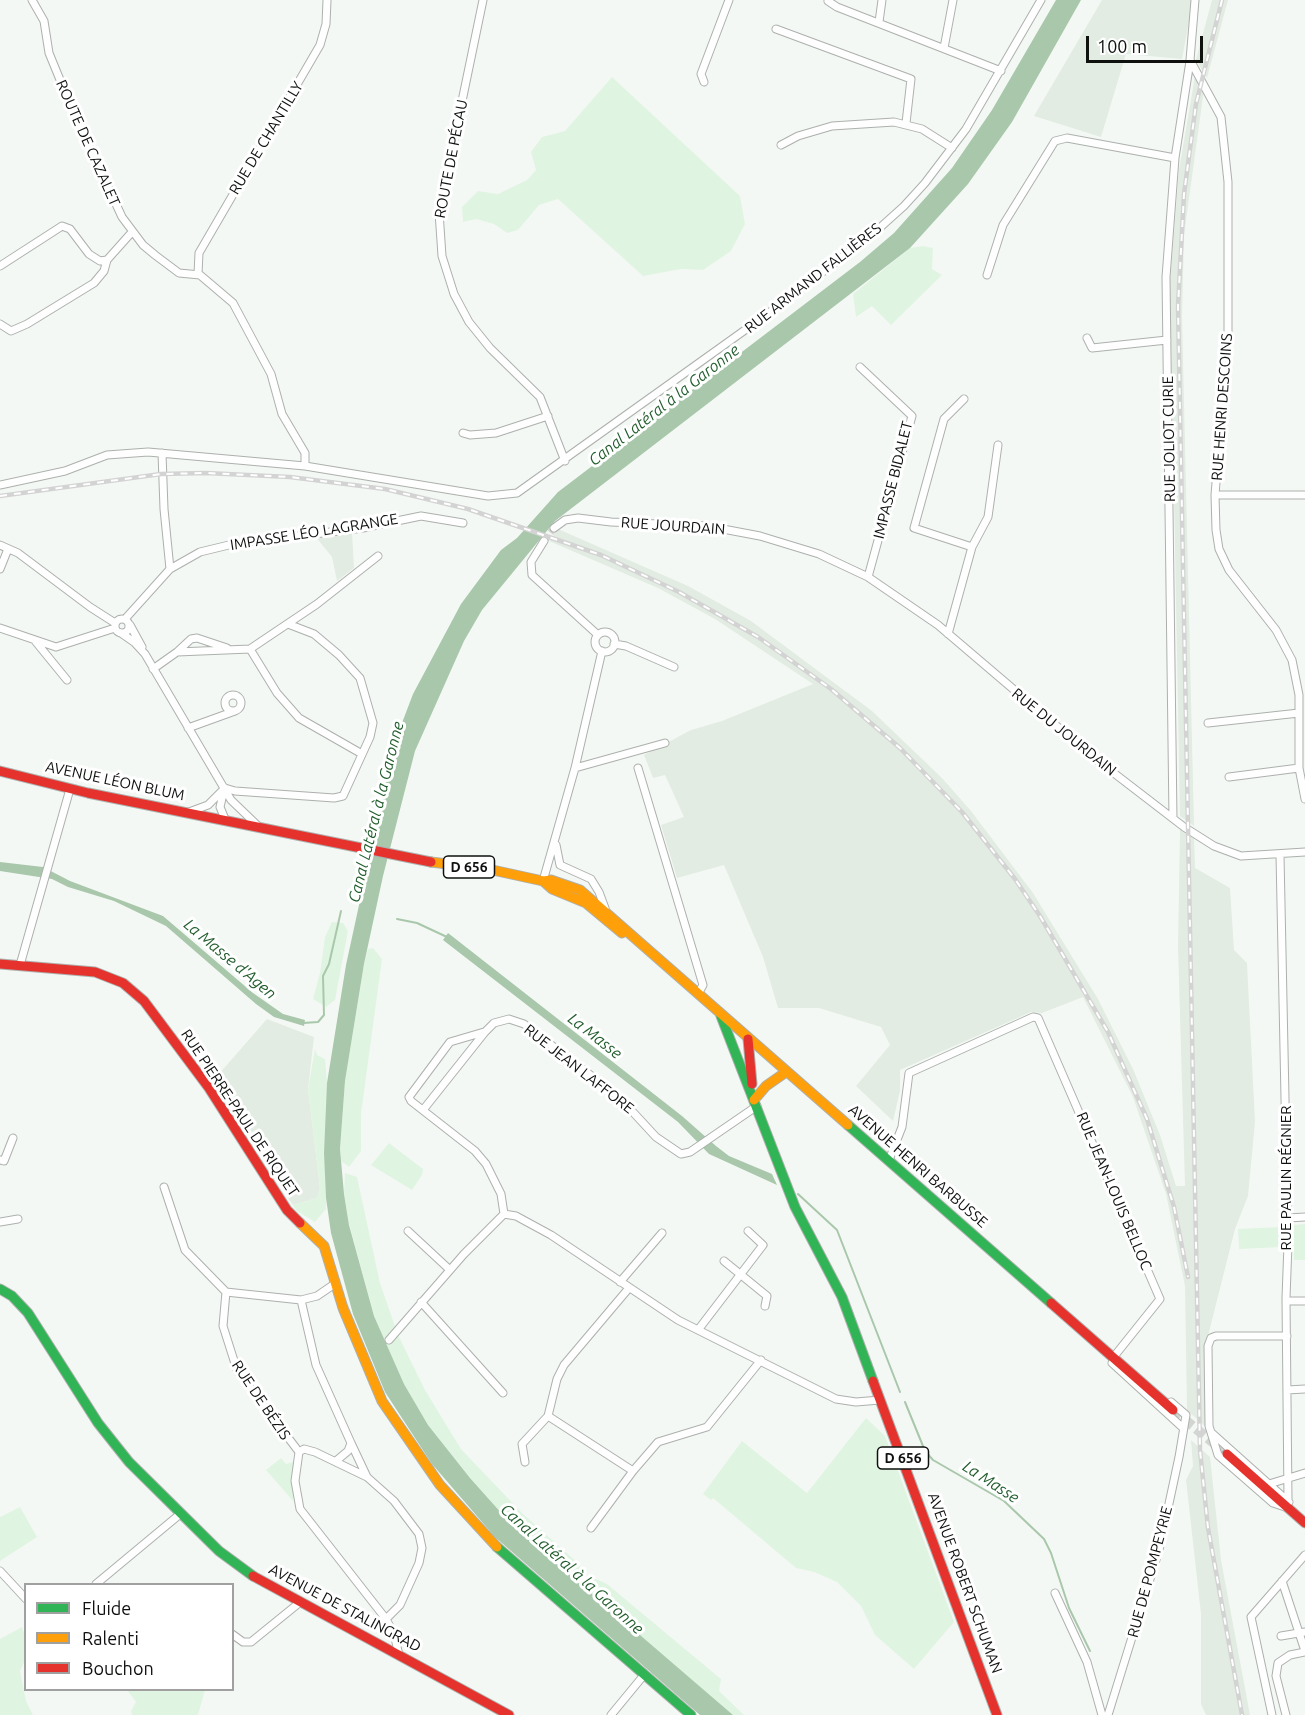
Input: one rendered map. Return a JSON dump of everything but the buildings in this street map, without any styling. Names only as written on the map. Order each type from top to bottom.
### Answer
[{"type":"main road","name":"AVENUE LÉON BLUM","points":[[0,771],[70,789],[395,854]]},
{"type":"main road","name":"AVENUE HENRI BARBUSSE","points":[[395,854],[488,869],[543,881],[560,882],[580,890],[601,906],[745,1037],[889,1160],[1173,1410]]},
{"type":"main road","name":"AVENUE HENRI BARBUSSE","points":[[543,881],[552,889],[585,903],[634,942],[643,945]]},
{"type":"main road","points":[[585,903],[601,906]]},
{"type":"main road","name":"RUE PIERRE-PAUL DE RIQUET","points":[[0,964],[95,972],[115,978],[138,994],[197,1071],[287,1210],[324,1246],[360,1352],[381,1401],[442,1488],[509,1560],[692,1715]]},
{"type":"main road","name":"AVENUE ROBERT SCHUMAN","points":[[720,1013],[795,1207],[842,1297],[998,1715]]},
{"type":"main road","points":[[735,1052],[745,1037]]},
{"type":"main road","name":"AVENUE ROBERT SCHUMAN","points":[[745,1037],[755,1101]]},
{"type":"main road","points":[[755,1101],[766,1086],[786,1072]]},
{"type":"main road","name":"AVENUE DE STALINGRAD","points":[[0,1289],[12,1296],[28,1312],[98,1423],[129,1462],[179,1515],[219,1551],[257,1579],[299,1603],[509,1715]]},
{"type":"main road","points":[[1227,1454],[1305,1523]]},
{"type":"street","name":"ROUTE DE CAZALET","points":[[32,0],[44,21],[49,53],[111,197],[132,232],[143,245],[179,273],[198,274],[223,293],[240,316],[271,374],[282,414],[305,453],[305,466]]},
{"type":"street","name":"RUE DE CHANTILLY","points":[[198,274],[199,252],[320,45],[326,24],[327,0]]},
{"type":"street","name":"ROUTE DE PÉCAU","points":[[483,0],[439,212],[442,256],[454,294],[469,322],[490,348],[538,395],[565,461]]},
{"type":"street","points":[[704,82],[701,74],[729,0]]},
{"type":"street","points":[[879,22],[882,0]]},
{"type":"street","points":[[945,48],[952,0]]},
{"type":"street","name":"RUE ARMAND FALLIÈRES","points":[[0,485],[65,471],[90,460],[113,454],[162,453],[305,466],[497,496],[525,489],[874,233],[916,193],[952,148],[1001,71],[1041,0]]},
{"type":"street","points":[[1190,60],[1195,0]]},
{"type":"street","points":[[828,1],[837,8],[879,22],[1001,71]]},
{"type":"street","points":[[776,28],[911,79],[906,123]]},
{"type":"street","name":"RUE JOLIOT CURIE","points":[[1173,818],[1166,277],[1175,158],[1190,60]]},
{"type":"street","name":"RUE HENRI DESCOINS","points":[[1190,60],[1221,117],[1228,182],[1228,331],[1215,495],[1216,530],[1224,561],[1287,648],[1297,679],[1302,737],[1299,768],[1305,799]]},
{"type":"street","points":[[781,145],[798,136],[832,126],[870,122],[906,123],[922,129],[952,148]]},
{"type":"street","points":[[987,275],[1003,225],[1055,141],[1067,138],[1175,158]]},
{"type":"street","points":[[0,266],[62,226],[70,229],[89,254],[100,261],[107,260]]},
{"type":"street","points":[[0,324],[11,331],[94,284],[104,271],[107,260],[132,232]]},
{"type":"street","points":[[1087,338],[1092,348],[1167,340]]},
{"type":"street","name":"IMPASSE BIDALET","points":[[860,367],[912,416],[868,577]]},
{"type":"street","points":[[964,399],[944,419],[914,528],[972,547]]},
{"type":"street","points":[[463,433],[470,435],[496,433],[548,416]]},
{"type":"street","points":[[948,634],[972,547],[988,517],[998,445]]},
{"type":"street","points":[[162,453],[164,509],[170,569]]},
{"type":"street","points":[[1215,495],[1305,495]]},
{"type":"street","name":"IMPASSE LÉO LAGRANGE","points":[[117,628],[127,632],[127,622],[170,569],[200,552],[233,544],[363,528],[421,516],[464,523]]},
{"type":"street","name":"RUE JOURDAIN","points":[[554,528],[565,520],[578,518],[611,522],[707,526],[760,536],[801,548],[868,577],[948,634]]},
{"type":"street","points":[[544,541],[531,562],[532,575],[598,635]]},
{"type":"street","points":[[0,545],[18,553],[90,607],[134,642],[145,654]]},
{"type":"street","points":[[0,569],[8,549]]},
{"type":"street","points":[[177,652],[227,648],[250,649],[288,624],[378,556]]},
{"type":"street","points":[[0,628],[56,647],[117,628],[127,622],[231,800],[257,826]]},
{"type":"street","points":[[224,789],[334,798],[343,796],[370,737],[373,723],[360,678],[339,655],[314,634],[288,624]]},
{"type":"street","points":[[598,635],[609,633],[615,644]]},
{"type":"street","name":"RUE DU JOURDAIN","points":[[948,634],[1038,713],[1184,827],[1233,855],[1280,855],[1305,852]]},
{"type":"street","points":[[598,635],[596,646],[602,651],[610,651],[615,644]]},
{"type":"street","points":[[153,669],[192,639],[197,638],[227,648]]},
{"type":"street","points":[[36,642],[67,681]]},
{"type":"street","points":[[615,644],[626,646],[674,667]]},
{"type":"street","points":[[52,662],[56,647]]},
{"type":"street","points":[[250,649],[277,693],[299,718],[362,754]]},
{"type":"street","points":[[543,881],[575,768],[602,651]]},
{"type":"street","points":[[188,728],[235,711]]},
{"type":"street","points":[[1208,723],[1299,713]]},
{"type":"street","points":[[575,768],[665,742]]},
{"type":"street","points":[[638,768],[703,985],[698,994]]},
{"type":"street","points":[[1229,777],[1299,768]]},
{"type":"street","points":[[20,965],[50,867],[70,789]]},
{"type":"street","points":[[189,812],[208,805],[224,789]]},
{"type":"street","points":[[224,789],[220,807],[225,819]]},
{"type":"street","points":[[225,819],[231,800]]},
{"type":"street","points":[[556,840],[560,865],[591,879],[610,915]]},
{"type":"street","name":"RUE PAULIN RÉGNIER","points":[[1280,855],[1288,1218],[1286,1301],[1289,1507]]},
{"type":"street","name":"RUE JEAN-LOUIS BELLOC","points":[[889,1160],[902,1127],[909,1073],[1033,1017],[1038,1018],[1160,1299],[1116,1354]]},
{"type":"street","name":"RUE JEAN LAFFORE","points":[[484,1032],[450,1042],[410,1093],[411,1101],[423,1110],[484,1032],[501,1020],[509,1019],[524,1024],[619,1097],[663,1143],[681,1154],[690,1152],[716,1134],[755,1101]]},
{"type":"street","points":[[464,1038],[470,1050]]},
{"type":"street","points":[[423,1110],[475,1151],[486,1164],[501,1194],[504,1214]]},
{"type":"street","points":[[0,1160],[4,1161],[13,1138]]},
{"type":"street","points":[[164,1187],[185,1250],[226,1292],[301,1300],[317,1296],[336,1283]]},
{"type":"street","points":[[389,1340],[450,1270],[504,1214]]},
{"type":"street","points":[[504,1214],[516,1216],[551,1235],[678,1320],[836,1399],[856,1402],[880,1400]]},
{"type":"street","points":[[1288,1218],[1305,1217]]},
{"type":"street","points":[[0,1222],[18,1219]]},
{"type":"street","points":[[408,1231],[450,1270]]},
{"type":"street","points":[[698,1330],[762,1245],[748,1231]]},
{"type":"street","points":[[620,1282],[662,1233]]},
{"type":"street","points":[[724,1261],[767,1296],[765,1306]]},
{"type":"street","points":[[525,1462],[522,1444],[548,1416],[557,1379],[564,1365],[629,1288]]},
{"type":"street","name":"RUE DE BÉZIS","points":[[226,1292],[223,1326],[233,1362],[286,1439],[299,1452],[295,1481],[300,1509],[388,1622],[399,1655]]},
{"type":"street","points":[[301,1300],[316,1365],[367,1477]]},
{"type":"street","points":[[1286,1301],[1305,1301]]},
{"type":"street","points":[[421,1302],[503,1393]]},
{"type":"street","points":[[1077,1324],[1086,1328],[1186,1415],[1183,1428],[1080,1334],[1077,1324]]},
{"type":"street","points":[[1287,1336],[1211,1338],[1208,1346],[1209,1426],[1218,1455],[1222,1461],[1273,1503],[1289,1507]]},
{"type":"street","points":[[591,1528],[633,1471],[658,1442],[707,1427],[760,1360]]},
{"type":"street","points":[[1287,1390],[1305,1389]]},
{"type":"street","points":[[548,1416],[633,1471]]},
{"type":"street","name":"RUE DE POMPEYRIE","points":[[1108,1715],[1159,1550],[1183,1428]]},
{"type":"street","points":[[1213,1434],[1269,1484],[1289,1507]]},
{"type":"street","points":[[336,1461],[348,1451],[351,1443]]},
{"type":"street","points":[[299,1452],[304,1449],[336,1461],[367,1477],[394,1501],[419,1534],[421,1541],[419,1563],[409,1588],[388,1622],[391,1638],[387,1648]]},
{"type":"street","points":[[1269,1484],[1305,1473]]},
{"type":"street","points":[[97,1583],[179,1515]]},
{"type":"street","points":[[1272,1715],[1251,1620],[1305,1555]]},
{"type":"street","points":[[0,1571],[24,1597]]},
{"type":"street","points":[[1282,1581],[1302,1632],[1305,1651],[1290,1655],[1278,1663],[1276,1676],[1286,1715]]},
{"type":"street","points":[[1055,1593],[1087,1662],[1102,1715]]},
{"type":"street","points":[[234,1635],[243,1642],[255,1640],[299,1603]]},
{"type":"street","points":[[1281,1636],[1302,1632]]},
{"type":"street","points":[[611,1715],[644,1675]]},
{"type":"shaded area","points":[[1056,0],[1081,0],[1012,122],[968,184],[910,248],[555,521],[482,610],[464,641],[415,751],[383,876],[364,964],[345,1081],[340,1149],[344,1194],[349,1225],[374,1316],[404,1384],[428,1425],[470,1478],[512,1525],[733,1715],[700,1715],[495,1537],[432,1464],[385,1392],[353,1314],[331,1233],[326,1198],[324,1153],[327,1083],[346,965],[394,744],[413,694],[461,604],[501,550],[517,538],[558,492],[860,262],[894,233],[952,168],[992,110]]},
{"type":"shaded area","points":[[1102,0],[1193,0],[1182,59],[1126,54],[1101,137],[1034,116]]},
{"type":"shaded area","points":[[1212,0],[1228,0],[1207,78],[1196,60]]},
{"type":"shaded area","points":[[1195,76],[1204,89],[1184,235],[1182,317],[1194,826],[1180,816],[1170,282],[1179,170]]},
{"type":"shaded area","points":[[612,77],[740,196],[745,224],[731,251],[703,270],[681,269],[643,276],[558,199],[539,205],[518,230],[507,233],[494,224],[476,219],[463,222],[462,207],[478,191],[498,194],[527,180],[536,170],[531,152],[542,137],[565,131]]},
{"type":"shaded area","points":[[923,246],[933,248],[932,269],[942,275],[891,325],[872,306],[856,317],[853,294],[910,248]]},
{"type":"shaded area","points":[[558,529],[688,586],[751,621],[872,711],[942,778],[971,811],[1033,893],[1098,999],[1133,1069],[1160,1135],[1176,1186],[1185,1186],[1178,947],[1180,830],[1194,838],[1195,868],[1230,888],[1234,950],[1247,963],[1255,1122],[1248,1196],[1235,1229],[1208,1336],[1207,1428],[1187,1410],[1185,1286],[1166,1194],[1133,1097],[1083,997],[1042,1013],[1031,1012],[900,1070],[900,1091],[893,1121],[856,1086],[890,1045],[881,1027],[819,1008],[778,1008],[763,957],[724,865],[677,878],[661,825],[684,817],[665,775],[653,778],[644,755],[691,730],[722,721],[813,684],[715,619],[658,588],[549,541]]},
{"type":"shaded area","points":[[352,532],[354,568],[337,581],[332,557],[315,536]]},
{"type":"shaded area","points":[[0,862],[43,867],[70,881],[163,916],[253,993],[283,1014],[305,1020],[304,1026],[274,1017],[256,1004],[166,926],[114,901],[68,887],[52,879],[0,871]]},
{"type":"shaded area","points":[[332,922],[343,923],[348,931],[335,1000],[326,1007],[313,999],[320,973],[325,937]]},
{"type":"shaded area","points":[[448,933],[682,1116],[729,1156],[772,1174],[777,1185],[709,1154],[678,1122],[443,940]]},
{"type":"shaded area","points":[[373,948],[382,959],[361,1114],[361,1151],[349,1167],[341,1161],[340,1149],[345,1081],[364,964],[368,949]]},
{"type":"shaded area","points":[[267,1019],[314,1037],[308,1089],[320,1188],[317,1198],[293,1205],[278,1183],[277,1176],[218,1075]]},
{"type":"shaded area","points":[[315,1049],[317,1055],[325,1059],[327,1083],[326,1209],[315,1222],[297,1211],[293,1205],[317,1198],[320,1188],[308,1089]]},
{"type":"shaded area","points":[[389,1143],[423,1169],[422,1175],[412,1190],[371,1165]]},
{"type":"shaded area","points":[[345,1173],[357,1177],[380,1283],[398,1335],[425,1390],[461,1449],[523,1514],[579,1564],[583,1573],[578,1578],[573,1578],[512,1525],[470,1478],[428,1425],[404,1384],[374,1316],[349,1223],[344,1194]]},
{"type":"shaded area","points":[[1305,1224],[1305,1260],[1294,1260],[1294,1225]]},
{"type":"shaded area","points":[[1280,1227],[1281,1247],[1239,1249],[1238,1229]]},
{"type":"shaded area","points":[[866,1418],[885,1436],[954,1622],[914,1669],[875,1635],[861,1606],[837,1582],[814,1572],[796,1568],[713,1498],[711,1500],[703,1494],[742,1441],[807,1493]]},
{"type":"shaded area","points":[[1191,1440],[1210,1457],[1221,1560],[1250,1715],[1206,1715],[1201,1704],[1201,1614],[1186,1480],[1193,1466]]},
{"type":"shaded area","points":[[281,1458],[286,1464],[293,1462],[293,1501],[266,1470]]},
{"type":"shaded area","points":[[20,1507],[37,1537],[0,1561],[0,1517]]},
{"type":"shaded area","points":[[594,1578],[607,1584],[721,1679],[719,1691],[744,1715],[733,1715],[583,1587]]},
{"type":"shaded area","points":[[22,1627],[24,1662],[20,1671],[26,1701],[33,1715],[0,1715],[0,1639]]},
{"type":"shaded area","points":[[128,1691],[205,1691],[198,1715],[132,1715],[131,1711],[136,1702]]},
{"type":"waterway","name":"La Masse d'Agen","points":[[303,1023],[318,1022],[324,1015],[323,976],[329,964],[341,911]]},
{"type":"waterway","name":"La Masse","points":[[397,919],[417,923],[447,937]]},
{"type":"waterway","name":"La Masse","points":[[798,1194],[837,1230],[900,1392]]},
{"type":"waterway","name":"La Masse","points":[[905,1402],[925,1451],[933,1460],[1004,1501],[1044,1539],[1051,1553],[1069,1608],[1090,1651]]},
{"type":"tunnel","points":[[544,541],[554,528]]},
{"type":"tunnel","points":[[1173,1410],[1227,1454]]},
{"type":"railway","points":[[1222,0],[1196,104],[1184,194],[1178,306],[1200,1450],[1208,1528],[1242,1715]]},
{"type":"railway","points":[[0,496],[161,474],[206,473],[290,477],[385,489],[468,509],[601,555],[679,592],[758,637],[831,689],[900,748],[962,812],[1015,879],[1040,916],[1108,1032],[1147,1119],[1174,1207],[1188,1277]]},
{"type":"traffic: fast","points":[[721,1016],[795,1207],[842,1297],[873,1381]]},
{"type":"traffic: fast","points":[[848,1125],[1051,1303]]},
{"type":"traffic: fast","points":[[0,1289],[12,1296],[28,1313],[98,1423],[129,1462],[219,1551],[253,1576]]},
{"type":"traffic: fast","points":[[497,1547],[691,1715]]},
{"type":"traffic: slow","points":[[431,862],[488,869],[543,881],[551,880],[580,890],[848,1125]]},
{"type":"traffic: slow","points":[[543,881],[552,889],[586,903],[622,933]]},
{"type":"traffic: slow","points":[[754,1100],[766,1086],[786,1072]]},
{"type":"traffic: slow","points":[[300,1223],[324,1246],[343,1308],[382,1401],[440,1485],[497,1547]]},
{"type":"traffic: jam","points":[[0,771],[88,793],[431,862]]},
{"type":"traffic: jam","points":[[0,964],[95,972],[123,983],[144,1001],[209,1088],[287,1210],[300,1223]]},
{"type":"traffic: jam","points":[[748,1039],[752,1084]]},
{"type":"traffic: jam","points":[[1051,1303],[1173,1410]]},
{"type":"traffic: jam","points":[[873,1381],[997,1715]]},
{"type":"traffic: jam","points":[[1227,1454],[1305,1523]]},
{"type":"traffic: jam","points":[[253,1576],[509,1715]]},
{"type":"water label","name":"Canal Latéral à la Garonne","points":[[664,405]]},
{"type":"water label","name":"Canal Latéral à la Garonne","points":[[376,812]]},
{"type":"water label","name":"Canal Latéral à la Garonne","points":[[572,1569]]}]
